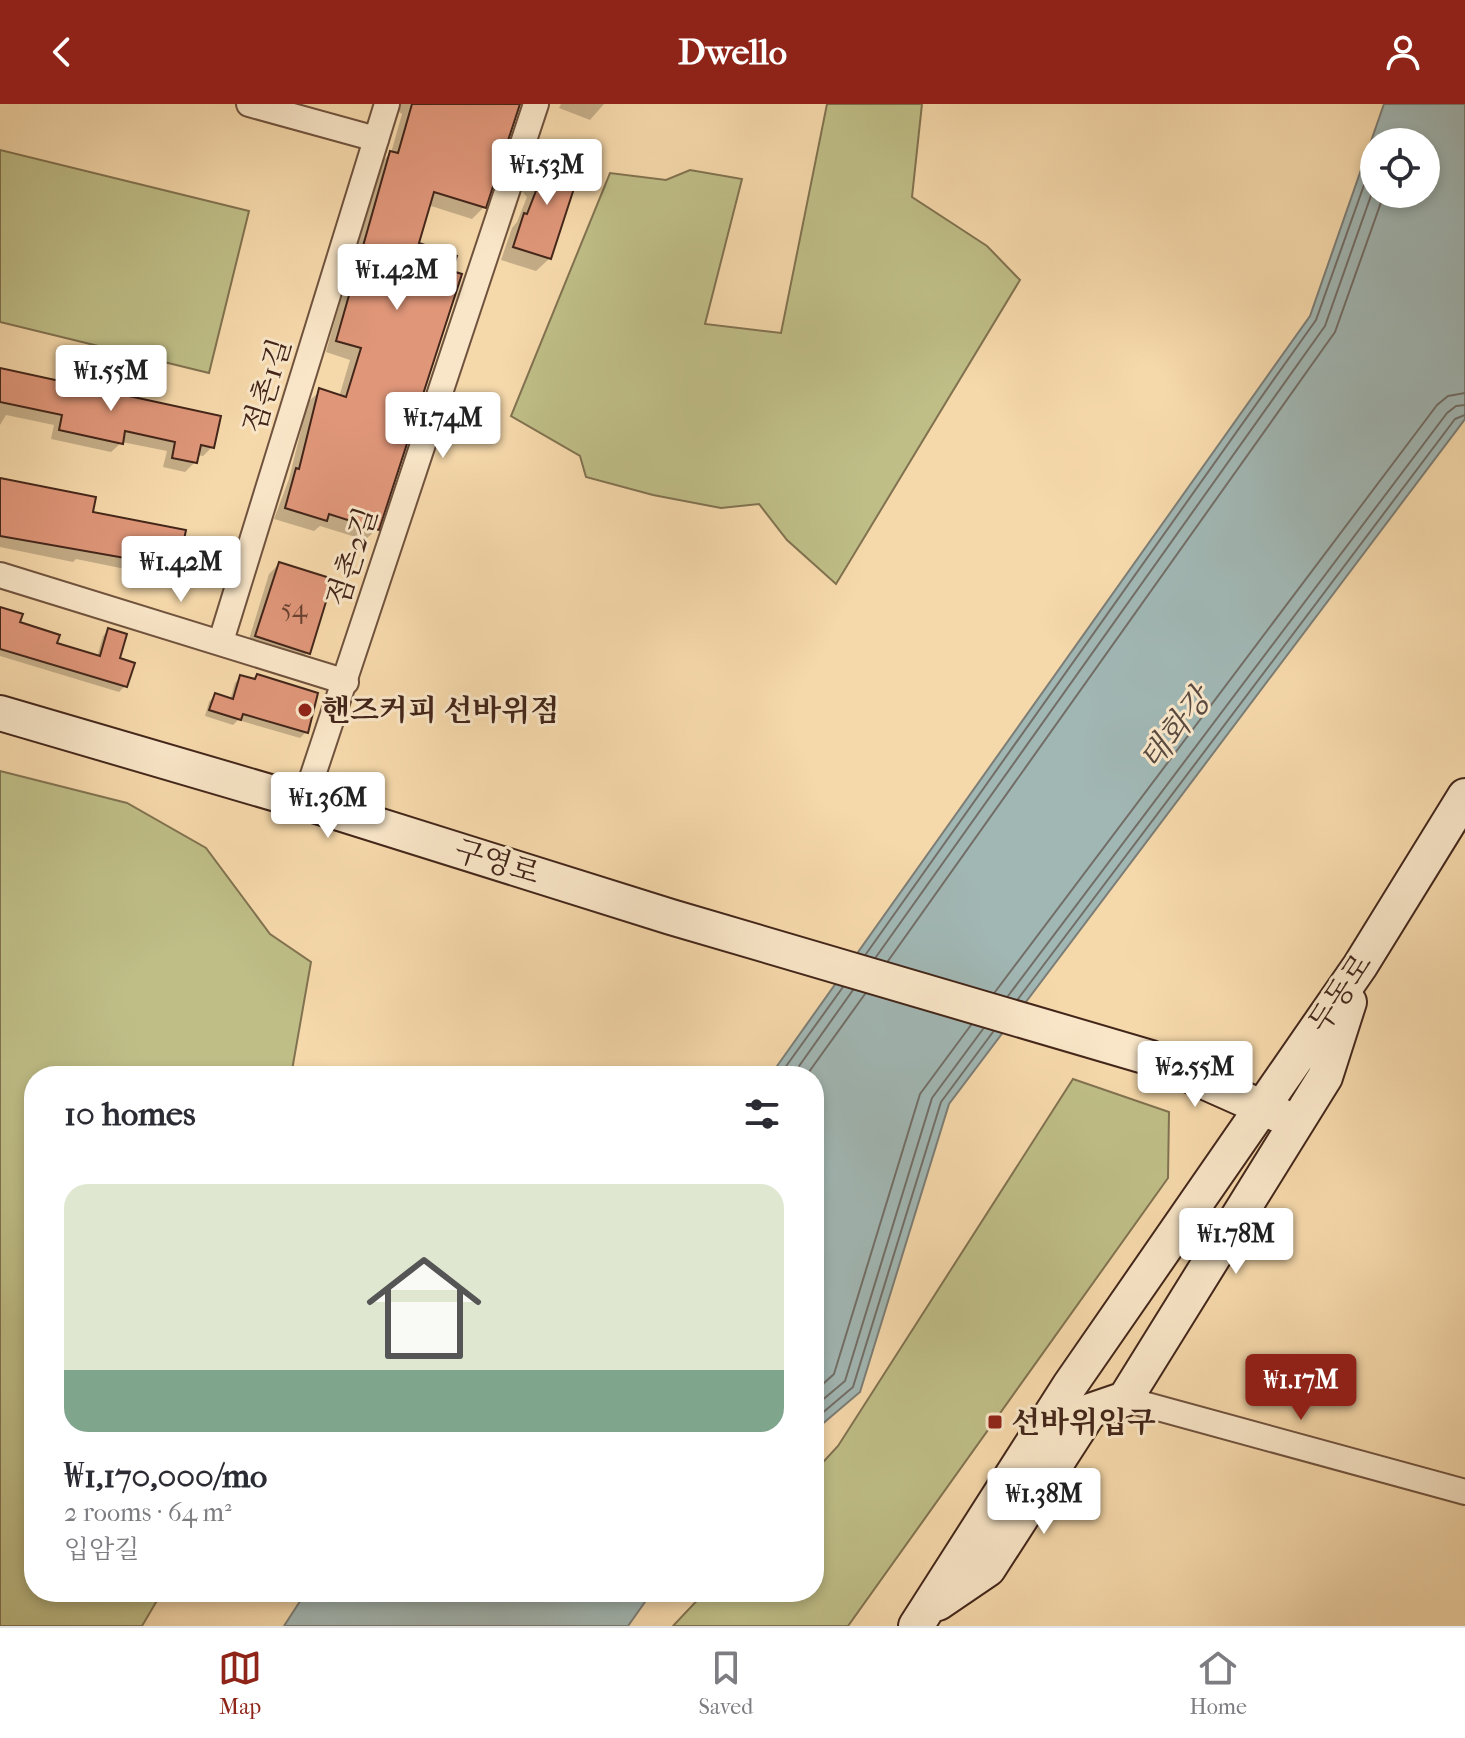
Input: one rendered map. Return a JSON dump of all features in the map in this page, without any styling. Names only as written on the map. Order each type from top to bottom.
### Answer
[{"type":"main road","name":"구영로","points":[[0,713],[304,802],[671,917],[1151,1058],[1262,1108]]},
{"type":"main road","name":"두동로","points":[[920,1619],[1070,1385],[1360,966],[1465,796]]},
{"type":"main road","points":[[920,1619],[988,1569],[1090,1411],[1125,1399],[1325,1077],[1360,966]]},
{"type":"main road","points":[[1262,1108],[1295,1122]]},
{"type":"street","points":[[249,104],[376,139]]},
{"type":"street","name":"점촌1길","points":[[221,641],[387,104]]},
{"type":"street","name":"점촌2길","points":[[304,802],[536,104]]},
{"type":"street","points":[[0,575],[346,682]]},
{"type":"street","points":[[1125,1399],[1465,1492]]},
{"type":"shaded area","points":[[827,104],[922,104],[912,197],[987,246],[1020,280],[836,584],[787,540],[759,504],[721,508],[653,495],[586,477],[580,456],[511,416],[610,173],[666,180],[690,170],[742,179],[705,324],[781,333]]},
{"type":"shaded area","points":[[0,150],[249,211],[209,373],[0,322]]},
{"type":"shaded area","points":[[0,771],[127,803],[206,848],[270,934],[311,962],[293,1066],[24,1066],[24,1602],[156,1602],[142,1626],[0,1626]]},
{"type":"shaded area","points":[[1073,1079],[1169,1112],[1168,1178],[848,1626],[673,1626],[696,1602],[824,1602],[824,1461],[838,1446]]},
{"type":"water","name":"태화강","points":[[1384,104],[1465,104],[1465,419],[949,1104],[860,1392],[824,1423],[824,1066],[777,1066],[1310,316],[1360,173],[1360,208],[1440,208],[1440,128],[1376,128]]},
{"type":"water","points":[[300,1602],[645,1602],[628,1626],[284,1626]]},
{"type":"building","points":[[412,104],[520,104],[486,208],[434,192],[419,243],[457,256],[452,271],[462,274],[379,530],[329,514],[327,521],[285,508],[296,468],[299,469],[319,388],[346,397],[361,348],[336,341],[390,151],[398,153]]},
{"type":"building","points":[[539,156],[580,170],[551,259],[513,247],[524,213],[527,214],[539,183],[529,172],[533,159],[537,161]]},
{"type":"building","points":[[0,368],[221,416],[214,448],[201,445],[197,463],[172,458],[175,442],[125,431],[123,444],[59,430],[62,415],[0,402]]},
{"type":"building","points":[[0,478],[96,497],[93,512],[186,530],[176,579],[146,573],[148,562],[0,536]]},
{"type":"building","points":[[279,562],[333,579],[310,654],[255,636]]},
{"type":"building","points":[[0,607],[23,614],[20,622],[60,635],[57,643],[100,656],[108,628],[127,634],[120,658],[135,663],[127,687],[0,649]]},
{"type":"building","points":[[257,674],[318,693],[308,733],[243,714],[241,720],[209,710],[215,693],[233,699],[240,675],[255,679]]},
{"type":"place","name":"핸즈커피 선바위점","points":[[305,710]]},
{"type":"place","name":"선바위입구","points":[[995,1422]]}]
